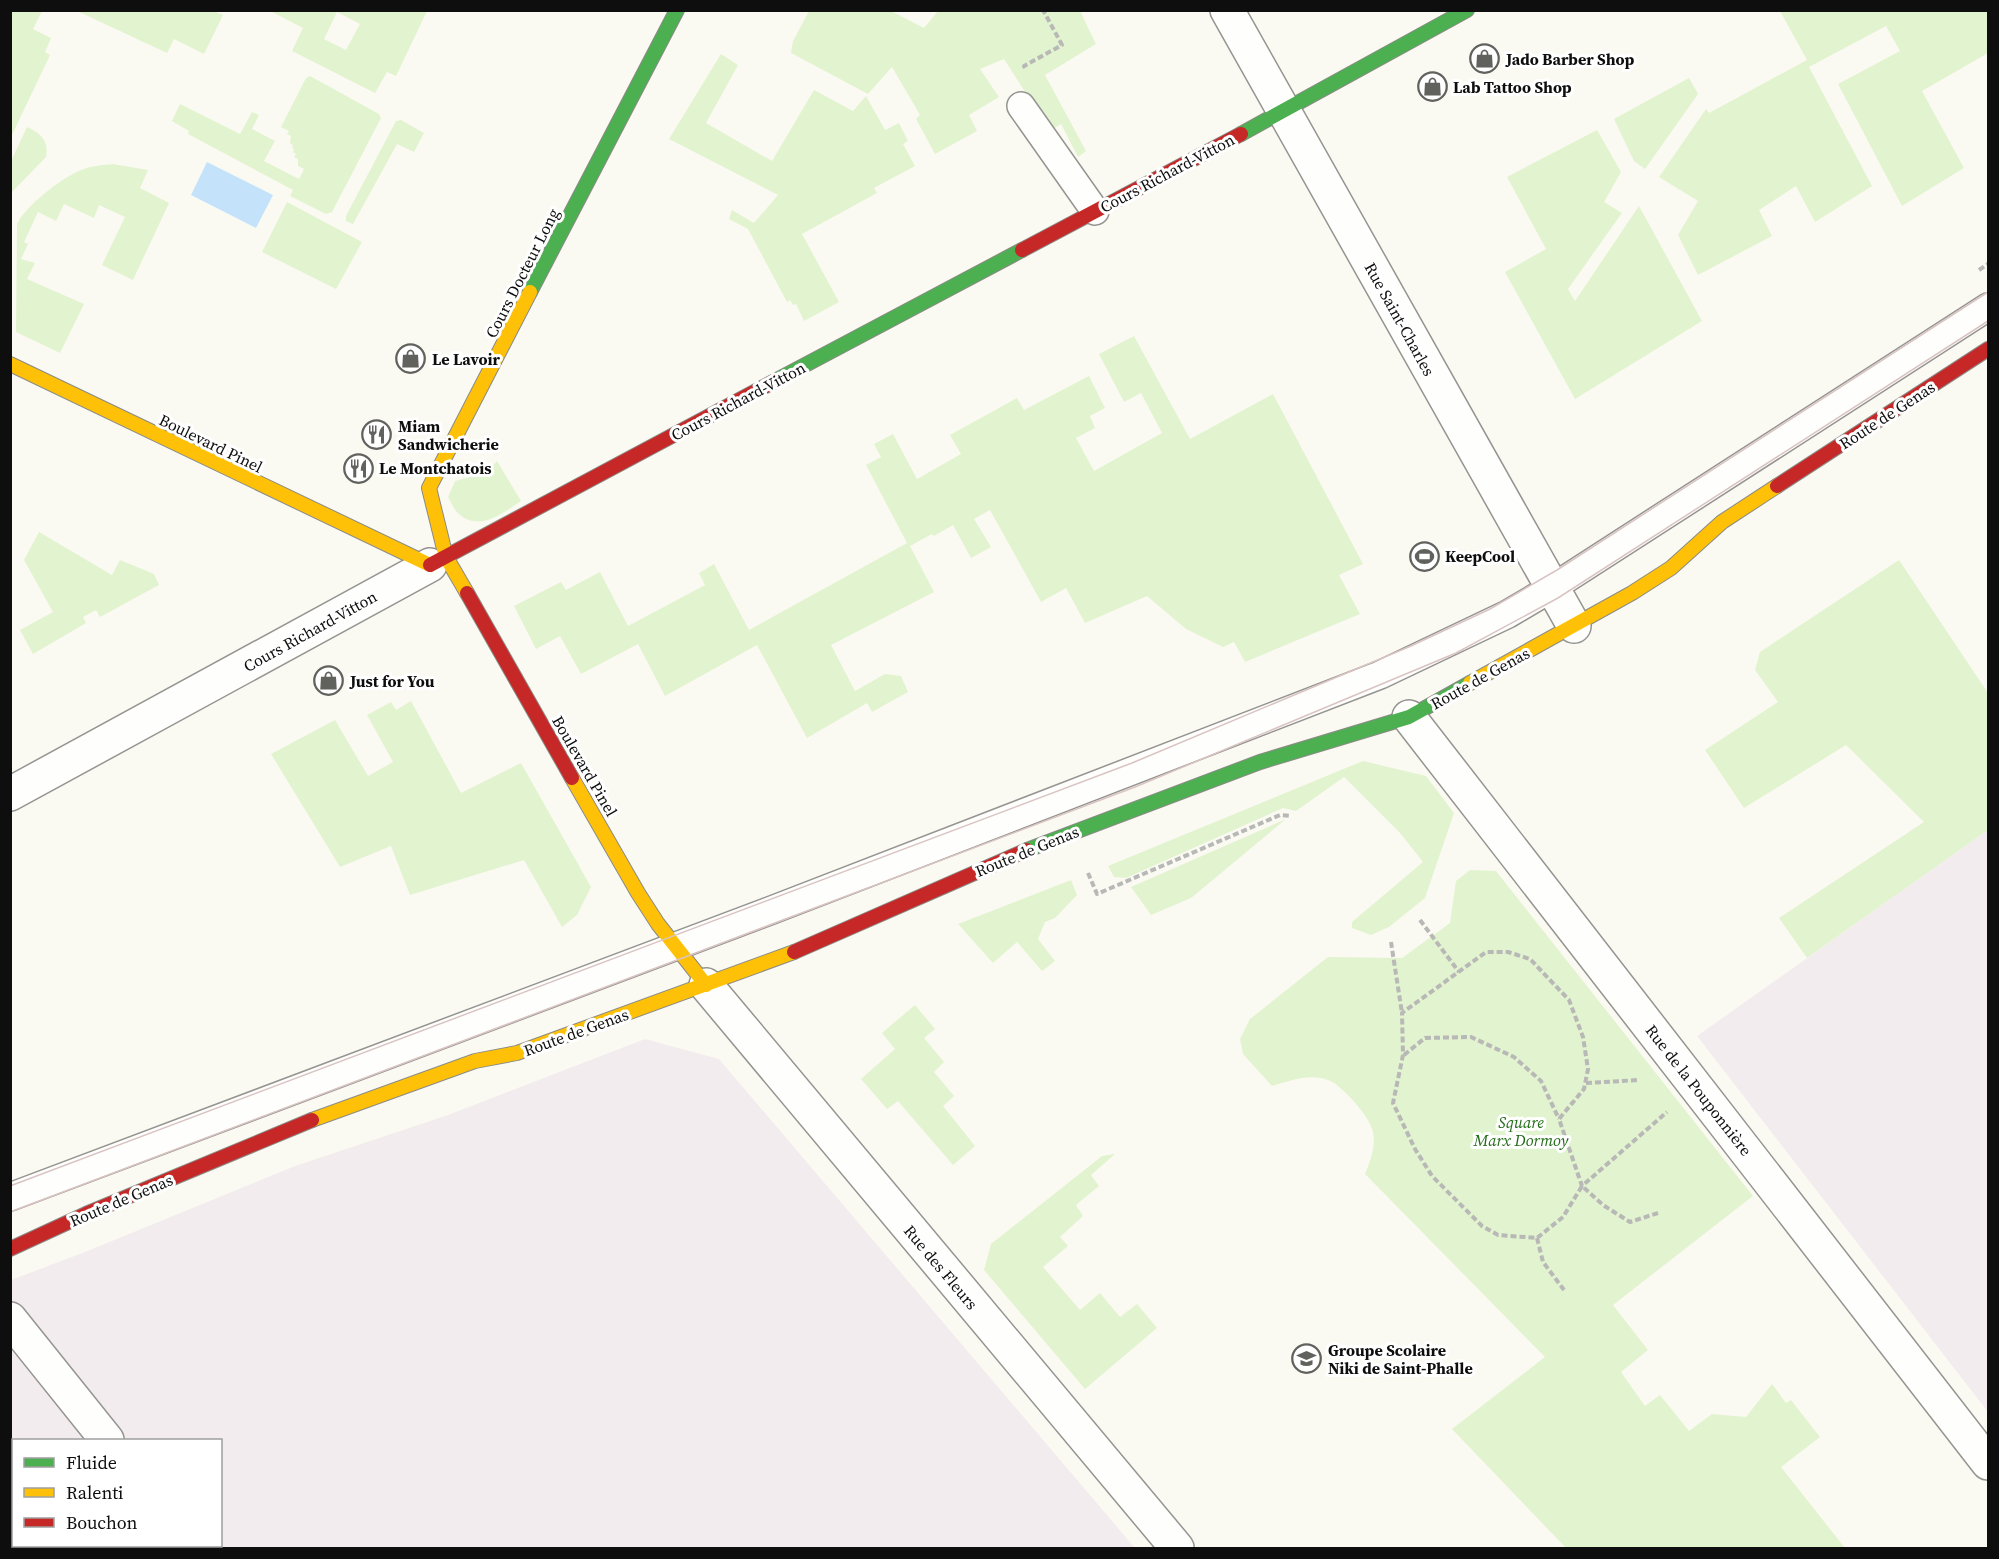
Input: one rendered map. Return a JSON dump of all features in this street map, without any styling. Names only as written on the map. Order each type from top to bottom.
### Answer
[{"type":"main road","name":"Cours Docteur Long","points":[[438,561],[429,488],[676,10]]},
{"type":"main road","name":"Cours Richard-Vitton","points":[[438,561],[1283,111],[1467,10]]},
{"type":"main road","name":"Route de Genas","points":[[10,1249],[86,1214],[307,1122],[475,1061],[517,1053],[816,944],[1019,853],[1260,762],[1409,717],[1632,593],[1671,568],[1722,522],[1989,349]]},
{"type":"main road","name":"Boulevard Pinel","points":[[10,364],[438,561],[638,893],[706,985]]},
{"type":"street","name":"Rue Saint-Charles","points":[[1227,10],[1574,626]]},
{"type":"street","name":"Cours Richard-Vitton","points":[[10,794],[438,561]]},
{"type":"street","name":"Rue de la Pouponnière","points":[[1409,717],[1989,1463]]},
{"type":"street","name":"Rue des Fleurs","points":[[706,985],[1177,1548]]},
{"type":"street","points":[[10,1319],[106,1439]]},
{"type":"lane","points":[[1021,106],[1095,211]]},
{"type":"lane","points":[[10,1197],[675,946],[1380,675],[1508,614],[1552,588],[1989,307]]},
{"type":"path","points":[[1979,270],[1989,264]]},
{"type":"path","points":[[1088,873],[1097,894],[1280,815],[1291,816]]},
{"type":"path","points":[[1420,920],[1459,972]]},
{"type":"path","points":[[1391,942],[1402,1012],[1403,1055],[1393,1103],[1415,1149],[1432,1176],[1482,1226],[1498,1235],[1537,1238],[1563,1217],[1582,1186],[1678,1102],[1698,1088]]},
{"type":"path","points":[[1402,1012],[1486,952],[1508,952],[1530,959],[1569,1000],[1583,1037],[1588,1068],[1586,1083],[1584,1089],[1559,1119]]},
{"type":"path","points":[[1403,1055],[1425,1038],[1472,1037],[1514,1057],[1541,1082],[1559,1119],[1582,1186],[1603,1205],[1630,1222],[1658,1213]]},
{"type":"path","points":[[1586,1083],[1649,1080]]},
{"type":"path","points":[[1537,1238],[1543,1262],[1564,1290]]},
{"type":"shaded area","points":[[1988,830],[1988,1412],[1697,1036]]},
{"type":"shaded area","points":[[645,1039],[719,1059],[1135,1548],[11,1548],[11,1280],[295,1166],[448,1115]]},
{"type":"green space","points":[[11,10],[42,11],[33,29],[51,38],[45,52],[50,55],[11,137]]},
{"type":"green space","points":[[427,10],[396,76],[387,72],[375,93],[292,51],[303,28],[270,11]],"holes":[[[337,12],[360,24],[346,50],[324,39]]]},
{"type":"green space","points":[[77,11],[213,11],[223,15],[204,54],[174,39],[167,53]]},
{"type":"green space","points":[[809,11],[891,11],[924,28],[938,11],[1080,11],[1096,44],[1045,75],[1086,151],[1078,157],[1061,124],[1050,131],[1004,59],[980,69],[999,97],[969,115],[977,131],[935,154],[916,119],[920,115],[892,67],[868,94],[791,53],[793,41]]},
{"type":"green space","points":[[1780,11],[1988,11],[1988,53],[1922,91],[1964,168],[1902,206],[1838,84],[1900,51],[1886,26],[1809,67],[1872,186],[1815,222],[1796,186],[1759,210],[1772,236],[1698,275],[1678,235],[1698,201],[1659,177],[1706,109],[1709,113],[1807,60]]},
{"type":"green space","points":[[721,54],[738,65],[706,123],[772,161],[814,90],[853,111],[866,96],[885,130],[899,123],[908,141],[903,144],[915,166],[874,188],[877,193],[802,234],[839,302],[804,321],[796,304],[793,305],[790,300],[787,302],[748,229],[729,219],[732,210],[754,223],[778,195],[669,139]]},
{"type":"green space","points":[[310,76],[379,114],[381,118],[332,212],[326,214],[290,196],[293,190],[188,134],[189,131],[172,121],[180,104],[240,134],[252,112],[259,115],[252,129],[275,141],[264,161],[299,179],[304,169],[298,166],[298,159],[294,157],[296,154],[290,143],[291,136],[287,134],[289,131],[281,127],[306,78]]},
{"type":"green space","points":[[1689,78],[1698,94],[1645,169],[1634,161],[1614,119]]},
{"type":"green space","points":[[401,120],[424,133],[414,152],[397,144],[353,224],[346,221],[346,216],[396,121]]},
{"type":"green space","points":[[27,127],[36,132],[45,142],[46,157],[11,193],[11,161]]},
{"type":"green space","points":[[1597,130],[1621,172],[1604,202],[1622,213],[1568,289],[1575,301],[1639,206],[1702,321],[1575,399],[1505,272],[1546,249],[1507,177]]},
{"type":"green space","points":[[113,164],[148,170],[140,188],[169,203],[133,280],[102,265],[125,217],[99,205],[94,218],[64,204],[56,221],[38,212],[24,242],[28,244],[21,259],[35,263],[27,279],[84,304],[60,353],[16,332],[17,224],[36,201],[64,179],[85,169]]},
{"type":"green space","points":[[287,202],[362,242],[336,289],[262,252]]},
{"type":"green space","points":[[1134,336],[1190,439],[1273,394],[1363,564],[1339,575],[1360,614],[1245,662],[1234,642],[1223,647],[1186,629],[1147,596],[1085,623],[1066,588],[1041,602],[990,510],[974,519],[991,547],[971,558],[953,525],[910,546],[934,592],[831,645],[855,691],[885,674],[901,676],[908,692],[872,712],[867,703],[807,738],[757,645],[665,696],[638,644],[581,674],[560,636],[536,649],[514,606],[561,582],[566,590],[600,572],[628,626],[705,585],[699,573],[714,564],[749,630],[907,543],[866,465],[881,457],[874,444],[893,434],[917,479],[961,454],[950,435],[1017,398],[1024,410],[1089,376],[1105,408],[1090,416],[1095,428],[1076,438],[1094,471],[1162,433],[1141,393],[1124,402],[1099,354]]},
{"type":"green space","points":[[497,461],[521,501],[491,519],[475,521],[467,519],[457,512],[448,497],[455,481],[485,473]]},
{"type":"green space","points":[[39,532],[112,575],[120,560],[154,574],[159,585],[100,617],[96,610],[83,617],[86,623],[33,654],[20,630],[53,612],[24,560]]},
{"type":"green space","points":[[1899,560],[1988,693],[1988,830],[1807,958],[1779,918],[1924,822],[1846,745],[1744,808],[1705,750],[1778,702],[1755,670],[1760,652]]},
{"type":"green space","points":[[411,701],[461,793],[521,763],[591,887],[577,915],[562,927],[524,860],[410,895],[391,846],[340,867],[271,754],[335,720],[368,776],[393,762],[367,715],[391,702],[396,710]]},
{"type":"green space","points":[[1363,761],[1426,776],[1454,813],[1425,898],[1389,927],[1371,935],[1352,928],[1352,922],[1423,862],[1400,833],[1344,777],[1296,811],[1283,808],[1126,878],[1114,877],[1108,866]]},
{"type":"green space","points":[[1286,819],[1191,898],[1151,915],[1131,887]]},
{"type":"green space","name":"Square Marx Dormoy","points":[[1470,870],[1496,871],[1753,1196],[1613,1305],[1648,1350],[1621,1372],[1645,1406],[1660,1395],[1689,1431],[1712,1414],[1746,1417],[1772,1384],[1786,1403],[1791,1400],[1820,1437],[1781,1467],[1845,1548],[1566,1548],[1452,1429],[1545,1357],[1365,1174],[1371,1159],[1373,1132],[1367,1118],[1348,1095],[1334,1083],[1314,1077],[1300,1078],[1272,1086],[1243,1054],[1240,1039],[1250,1019],[1328,957],[1402,958],[1450,923],[1456,881]]},
{"type":"green space","points":[[1071,880],[1077,895],[1055,918],[1045,922],[1038,939],[1055,961],[1042,971],[1017,942],[993,963],[958,924]]},
{"type":"green space","points":[[915,1005],[935,1029],[924,1038],[944,1062],[934,1072],[954,1096],[943,1106],[975,1146],[953,1165],[898,1101],[887,1109],[861,1079],[895,1049],[882,1033]]},
{"type":"green space","points":[[1115,1154],[1091,1175],[1099,1186],[1076,1205],[1083,1216],[1060,1237],[1068,1246],[1043,1267],[1080,1310],[1100,1293],[1120,1317],[1137,1304],[1157,1328],[1085,1389],[984,1270],[991,1244],[1102,1156]]},
{"type":"water","points":[[207,162],[273,195],[256,228],[191,195]]},
{"type":"tram line","points":[[10,1186],[1132,763],[1411,646],[1490,609],[1557,570],[1988,292]]},
{"type":"tram line","points":[[10,1212],[1135,787],[1456,653],[1558,598],[1988,321]]},
{"type":"traffic: fast","points":[[530,292],[677,10]]},
{"type":"traffic: fast","points":[[1241,134],[1467,10]]},
{"type":"traffic: fast","points":[[773,382],[1022,250]]},
{"type":"traffic: fast","points":[[1027,850],[1260,762],[1409,717],[1470,683]]},
{"type":"traffic: slow","points":[[467,593],[446,557],[429,488],[530,292]]},
{"type":"traffic: slow","points":[[10,364],[430,565]]},
{"type":"traffic: slow","points":[[1470,683],[1632,593],[1671,568],[1722,522],[1777,486]]},
{"type":"traffic: slow","points":[[572,778],[658,924],[706,985]]},
{"type":"traffic: slow","points":[[312,1120],[475,1061],[517,1053],[794,952]]},
{"type":"traffic: jam","points":[[1022,250],[1241,134]]},
{"type":"traffic: jam","points":[[1777,486],[1988,349]]},
{"type":"traffic: jam","points":[[430,565],[773,382]]},
{"type":"traffic: jam","points":[[467,593],[572,778]]},
{"type":"traffic: jam","points":[[794,952],[1027,850]]},
{"type":"traffic: jam","points":[[10,1249],[86,1214],[312,1120]]},
{"type":"place","name":"Jado Barber Shop","points":[[1485,59]]},
{"type":"place","name":"Lab Tattoo Shop","points":[[1432,87]]},
{"type":"place","name":"Le Lavoir","points":[[411,359]]},
{"type":"place","name":"Miam Sandwicherie","points":[[377,435]]},
{"type":"place","name":"Le Montchatois","points":[[358,468]]},
{"type":"place","name":"KeepCool","points":[[1424,556]]},
{"type":"place","name":"Just for You","points":[[329,681]]},
{"type":"place","name":"Groupe Scolaire Niki de Saint-Phalle","points":[[1307,1359]]}]
